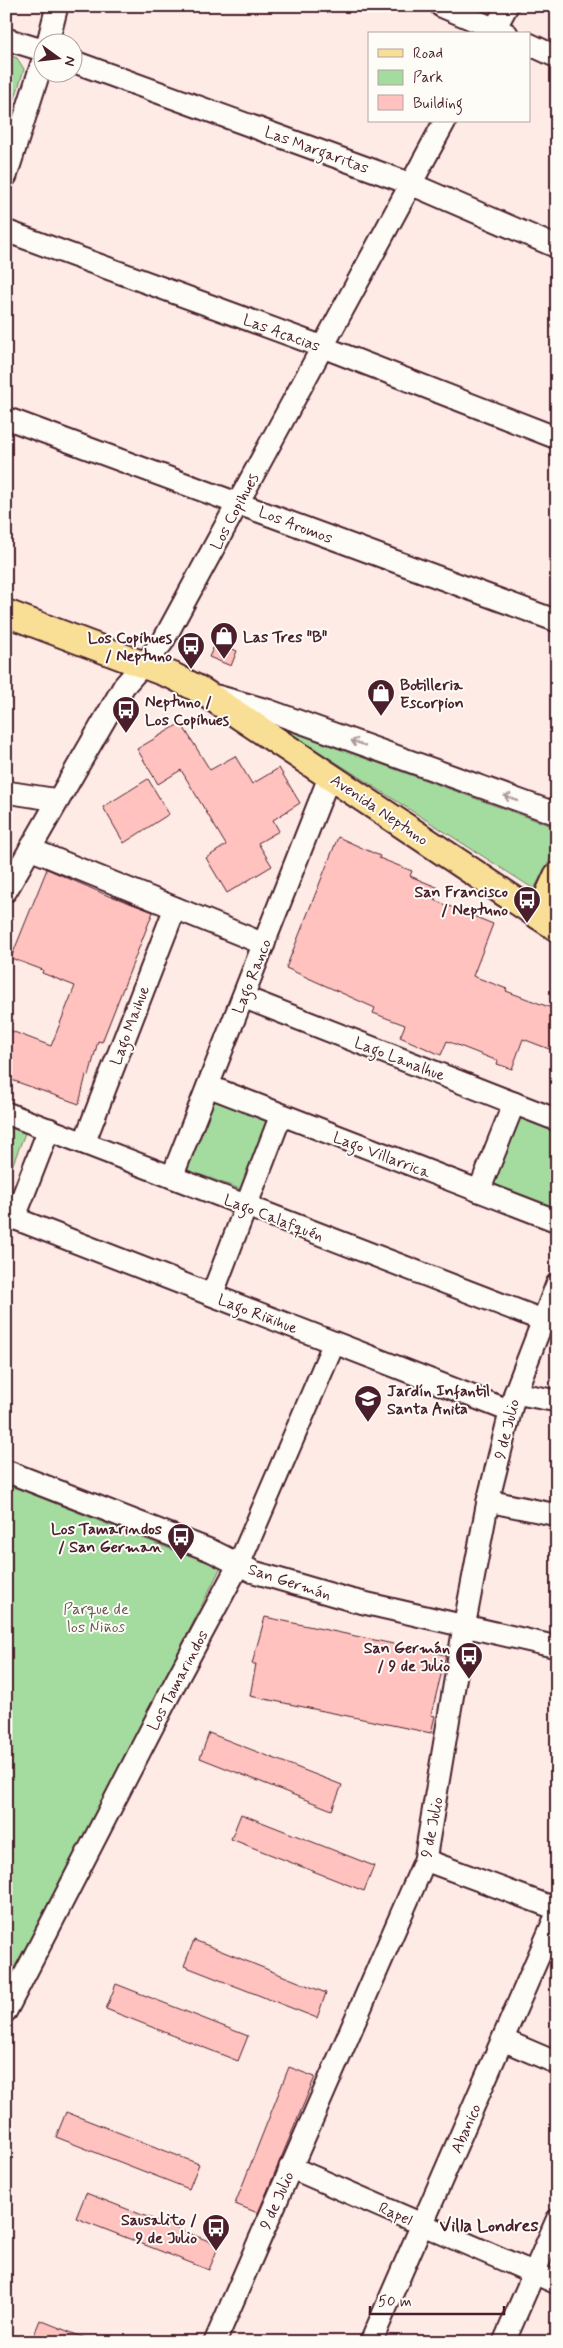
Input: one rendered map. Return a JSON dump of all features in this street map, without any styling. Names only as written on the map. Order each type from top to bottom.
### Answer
[{"type":"main road","name":"Avenida Neptuno","points":[[6,613],[173,676],[202,691],[548,922]]},
{"type":"main road","points":[[548,922],[557,876]]},
{"type":"street","points":[[50,32],[57,6]]},
{"type":"street","points":[[441,6],[498,32],[507,6]]},
{"type":"street","points":[[6,39],[32,47]]},
{"type":"street","points":[[530,44],[557,56]]},
{"type":"street","name":"Las Margaritas","points":[[82,65],[411,184],[557,247]]},
{"type":"street","points":[[6,176],[36,82]]},
{"type":"street","name":"Los Copihues","points":[[6,891],[124,686],[162,644],[444,122]]},
{"type":"street","name":"Las Acacias","points":[[6,231],[323,347],[557,438]]},
{"type":"street","name":"Los Aromos","points":[[6,418],[557,621]]},
{"type":"street","name":"Avenida Neptuno","points":[[202,691],[267,710],[557,814]]},
{"type":"street","name":"Lago Ranco","points":[[172,1177],[330,775]]},
{"type":"street","points":[[6,792],[58,800]]},
{"type":"street","points":[[30,850],[264,944]]},
{"type":"street","name":"Lago Maihue","points":[[84,1143],[175,908]]},
{"type":"street","name":"Lago Lanalhue","points":[[243,997],[557,1120]]},
{"type":"street","name":"Lago Villarrica","points":[[208,1086],[557,1221]]},
{"type":"street","points":[[479,1191],[514,1103]]},
{"type":"street","name":"Lago Calafquén","points":[[6,1113],[542,1320]]},
{"type":"street","points":[[212,1295],[281,1114]]},
{"type":"street","points":[[10,1217],[49,1129]]},
{"type":"street","name":"Lago Riñihue","points":[[10,1217],[334,1343],[512,1402],[557,1401]]},
{"type":"street","name":"9 de Julio","points":[[215,2342],[426,1860],[464,1627],[488,1501],[512,1402],[557,1284]]},
{"type":"street","name":"Los Tamarindos","points":[[6,2011],[137,1755],[239,1564],[334,1343]]},
{"type":"street","name":"San Germán","points":[[6,1471],[212,1551],[254,1572],[351,1600],[557,1647]]},
{"type":"street","points":[[488,1501],[557,1515]]},
{"type":"street","points":[[426,1860],[557,1910]]},
{"type":"street","name":"Abanico","points":[[371,2342],[557,1914]]},
{"type":"street","points":[[503,2040],[557,2063]]},
{"type":"street","name":"Rapel","points":[[290,2167],[557,2283]]},
{"type":"street","points":[[504,2342],[557,2220]]},
{"type":"green space","points":[[6,54],[17,58],[24,69],[6,128]]},
{"type":"green space","points":[[284,729],[557,828],[557,847],[534,889]]},
{"type":"green space","points":[[211,1095],[268,1117],[240,1189],[182,1168]]},
{"type":"green space","points":[[517,1109],[557,1125],[557,1213],[488,1185]]},
{"type":"green space","points":[[6,1121],[27,1128],[6,1182]]},
{"type":"green space","name":"Parque de los Niños","points":[[6,1484],[178,1552],[201,1556],[211,1561],[220,1569],[72,1864],[6,1982]]},
{"type":"building","points":[[216,642],[237,651],[231,666],[209,657]]},
{"type":"building","points":[[181,723],[210,770],[235,756],[252,784],[279,768],[300,803],[273,820],[279,831],[258,843],[272,866],[227,893],[206,858],[226,845],[181,770],[158,784],[137,749]]},
{"type":"building","points":[[148,779],[169,814],[124,843],[103,807]]},
{"type":"building","points":[[338,837],[380,856],[379,858],[412,871],[410,876],[439,888],[434,900],[493,924],[473,976],[507,989],[506,991],[557,1010],[557,1052],[523,1039],[512,1069],[497,1064],[498,1061],[447,1041],[441,1055],[400,1037],[405,1025],[373,1013],[375,1008],[286,968]]},
{"type":"building","points":[[47,869],[111,897],[153,912],[102,1042],[98,1041],[89,1076],[86,1075],[79,1104],[6,1078],[6,1029],[51,1046],[75,986],[42,973],[43,970],[11,958]]},
{"type":"building","points":[[265,1617],[446,1655],[431,1715],[435,1716],[431,1733],[250,1696],[256,1664],[252,1664]]},
{"type":"building","points":[[209,1733],[342,1785],[332,1810],[200,1758]]},
{"type":"building","points":[[241,1814],[374,1866],[364,1891],[231,1839]]},
{"type":"building","points":[[194,1940],[326,1993],[317,2018],[184,1966]]},
{"type":"building","points":[[116,1984],[248,2036],[238,2061],[106,2009]]},
{"type":"building","points":[[289,2067],[315,2077],[258,2213],[235,2204]]},
{"type":"building","points":[[66,2112],[199,2164],[189,2189],[56,2137]]},
{"type":"building","points":[[86,2193],[219,2245],[209,2270],[76,2218]]},
{"type":"building","points":[[40,2320],[92,2341],[31,2342]]},
{"type":"place","name":"Las Tres \"B\"","points":[[224,660]]},
{"type":"place","name":"Los Copihues / Neptuno","points":[[191,670]]},
{"type":"place","name":"Botilleria Escorpion","points":[[381,717]]},
{"type":"place","name":"Neptuno / Los Copihues","points":[[126,734]]},
{"type":"place","name":"San Francisco / Neptuno","points":[[527,924]]},
{"type":"place","name":"Jardín Infantil Santa Anita","points":[[368,1423]]},
{"type":"place","name":"Los Tamarindos / San German","points":[[181,1561]]},
{"type":"place","name":"San Germán / 9 de Julio","points":[[469,1680]]},
{"type":"place","name":"Sausalito / 9 de Julio","points":[[216,2252]]},
{"type":"district","name":"Villa Londres","points":[[489,2225]]}]
